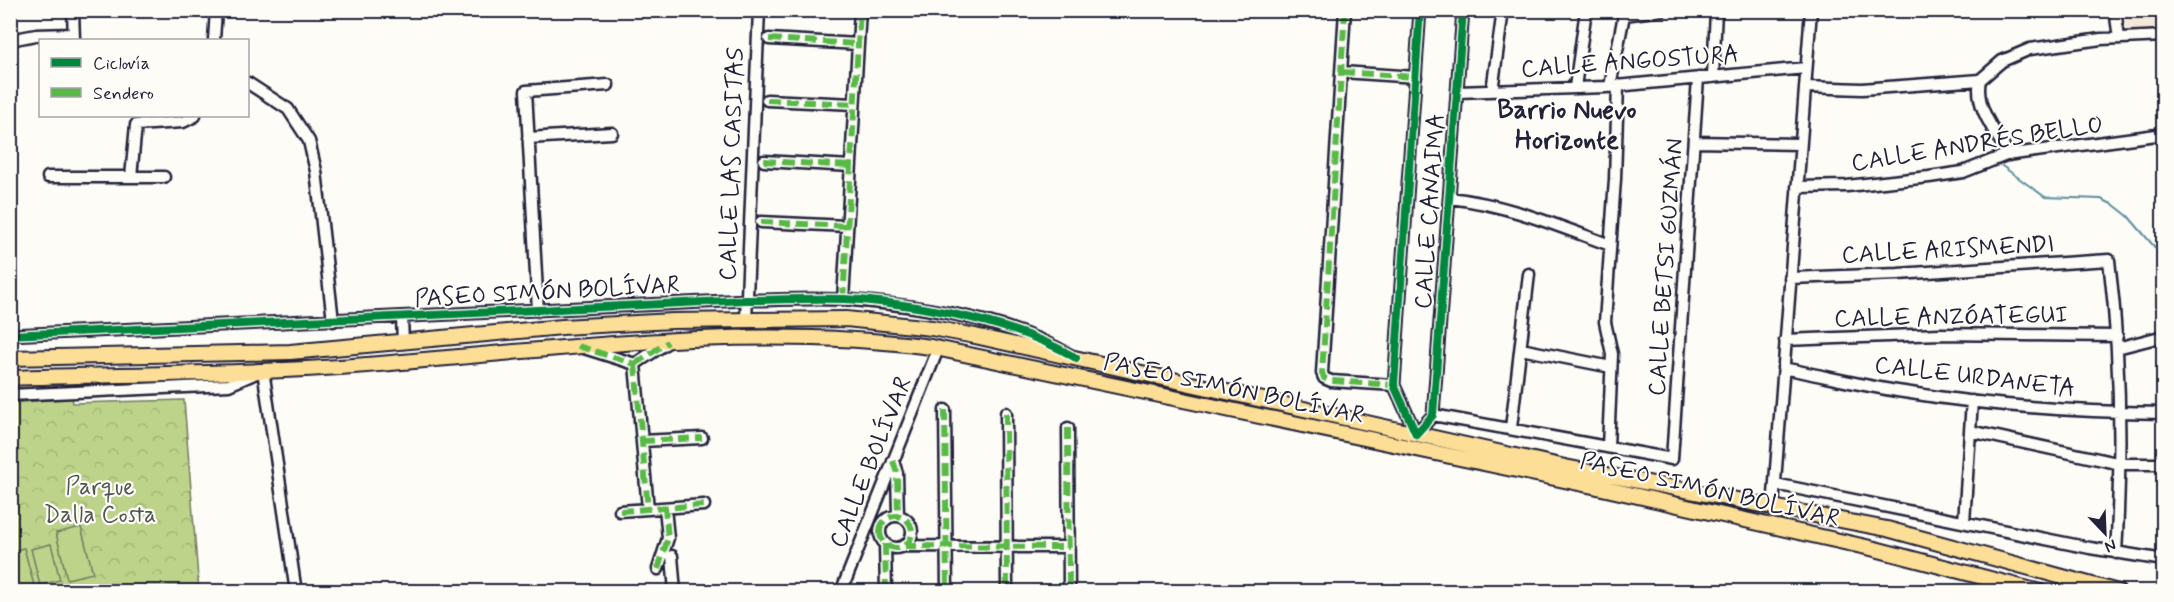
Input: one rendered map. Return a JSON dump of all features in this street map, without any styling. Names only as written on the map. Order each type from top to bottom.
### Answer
[{"type":"main road","name":"PASEO SIMÓN BOLÍVAR","points":[[10,358],[260,353],[620,323],[846,319],[944,330],[1565,467],[1911,535],[2118,591]]},
{"type":"main road","points":[[938,349],[944,330]]},
{"type":"main road","name":"PASEO SIMÓN BOLÍVAR","points":[[10,378],[349,366],[578,346],[851,338],[938,349],[1413,448],[1754,521],[2040,591]]},
{"type":"main road","points":[[260,353],[263,370]]},
{"type":"main road","points":[[1413,448],[1416,434]]},
{"type":"street","points":[[10,40],[36,35],[73,37],[73,10]]},
{"type":"street","points":[[214,39],[216,10]]},
{"type":"street","name":"CALLE LAS CASITAS","points":[[746,320],[759,10]]},
{"type":"street","points":[[843,300],[860,10]]},
{"type":"street","points":[[1346,10],[1322,373],[1324,378],[1331,381],[1394,385]]},
{"type":"street","points":[[1420,10],[1394,385],[1416,434],[1433,415],[1608,447],[1612,354],[1605,322],[1610,245],[1614,86],[1624,13],[1662,10]]},
{"type":"street","name":"CALLE CANAIMA","points":[[1433,415],[1463,10]]},
{"type":"street","points":[[1492,91],[1503,10]]},
{"type":"street","points":[[1575,87],[1586,10]]},
{"type":"street","points":[[1713,77],[1716,10]]},
{"type":"street","points":[[1773,508],[1811,10]]},
{"type":"street","points":[[2115,10],[2119,38]]},
{"type":"street","points":[[2009,154],[1982,105],[1978,88],[1980,80],[2002,61],[2019,52],[2047,45],[2163,36]]},
{"type":"street","points":[[769,39],[858,44]]},
{"type":"street","name":"CALLE ANGOSTURA","points":[[1457,92],[1614,86],[1806,68]]},
{"type":"street","points":[[1341,72],[1416,77]]},
{"type":"street","name":"CALLE BETSI GUZMÁN","points":[[1608,447],[1672,459],[1698,78]]},
{"type":"street","points":[[1805,87],[1862,89],[1980,80]]},
{"type":"street","points":[[249,84],[288,109],[309,141],[316,171],[333,321]]},
{"type":"street","points":[[538,311],[526,92],[608,85]]},
{"type":"street","points":[[766,100],[854,104]]},
{"type":"street","points":[[131,177],[136,125],[183,122],[193,117]]},
{"type":"street","points":[[528,138],[612,133]]},
{"type":"street","name":"CALLE ANDRÉS BELLO","points":[[1797,187],[1868,184],[1963,172],[2009,154],[2163,134]]},
{"type":"street","points":[[1695,142],[1800,144]]},
{"type":"street","points":[[764,161],[851,166]]},
{"type":"street","points":[[48,177],[164,177]]},
{"type":"street","points":[[1450,198],[1482,202],[1526,212],[1610,245]]},
{"type":"street","points":[[761,222],[848,226]]},
{"type":"street","name":"CALLE ARISMENDI","points":[[1790,278],[1899,274],[2109,260],[2116,336]]},
{"type":"street","points":[[1510,428],[1529,274]]},
{"type":"street","name":"PASEO SIMÓN BOLÍVAR","points":[[10,335],[746,300],[843,300],[904,307],[991,324],[1051,344],[1076,358]]},
{"type":"street","points":[[402,318],[403,342]]},
{"type":"street","name":"CALLE ANZÓATEGUI","points":[[1785,340],[1940,334],[2116,336]]},
{"type":"street","points":[[2116,336],[2121,464],[2116,553]]},
{"type":"street","points":[[2117,348],[2163,336]]},
{"type":"street","points":[[635,364],[668,342]]},
{"type":"street","points":[[578,346],[635,364]]},
{"type":"street","name":"CALLE BOLÍVAR","points":[[841,591],[938,349]]},
{"type":"street","points":[[1521,349],[1611,367]]},
{"type":"street","points":[[635,364],[648,509]]},
{"type":"street","name":"CALLE URDANETA","points":[[1783,368],[1904,392],[1972,401],[2120,413],[2163,413]]},
{"type":"street","points":[[263,370],[296,591]]},
{"type":"street","name":"PASEO SIMÓN BOLÍVAR","points":[[10,395],[229,385],[263,370]]},
{"type":"street","points":[[1964,522],[1972,401]]},
{"type":"street","points":[[945,410],[946,591]]},
{"type":"street","points":[[1006,412],[1007,591]]},
{"type":"street","points":[[1068,428],[1069,591]]},
{"type":"street","points":[[1970,430],[2121,464],[2163,465]]},
{"type":"street","points":[[642,441],[702,438]]},
{"type":"street","points":[[892,461],[897,473],[898,516]]},
{"type":"street","name":"PASEO SIMÓN BOLÍVAR","points":[[1775,484],[2116,553],[2163,560]]},
{"type":"street","points":[[620,511],[704,505]]},
{"type":"street","points":[[658,569],[668,538],[665,508]]},
{"type":"street","points":[[886,591],[885,544],[881,537],[882,525],[887,519],[898,516],[907,520],[912,527],[911,540],[905,546]]},
{"type":"street","points":[[885,544],[893,548],[905,546],[1069,547]]},
{"type":"street","points":[[672,556],[675,591]]},
{"type":"shaded area","points":[[2123,11],[2163,11],[2163,30],[2127,32]]},
{"type":"green space","name":"Parque Dalla Costa","points":[[72,398],[73,403],[184,400],[199,591],[11,592],[11,403]]},
{"type":"green space","points":[[81,527],[93,573],[67,579],[56,533]]},
{"type":"green space","points":[[51,544],[60,580],[40,585],[31,549]]},
{"type":"green space","points":[[24,548],[35,589],[11,591],[11,551]]},
{"type":"waterway","points":[[2002,166],[2045,197],[2101,199],[2114,205],[2128,216],[2164,258]]},
{"type":"marked path","points":[[843,300],[860,10]]},
{"type":"marked path","points":[[1345,10],[1322,373],[1324,378],[1331,381],[1394,385]]},
{"type":"marked path","points":[[769,39],[858,44]]},
{"type":"marked path","points":[[1342,72],[1416,77]]},
{"type":"marked path","points":[[767,100],[854,104]]},
{"type":"marked path","points":[[764,161],[851,166]]},
{"type":"marked path","points":[[761,222],[847,226]]},
{"type":"marked path","points":[[635,364],[668,342]]},
{"type":"marked path","points":[[578,346],[635,364]]},
{"type":"marked path","points":[[635,364],[648,509]]},
{"type":"marked path","points":[[945,410],[947,592]]},
{"type":"marked path","points":[[1006,413],[1007,592]]},
{"type":"marked path","points":[[1068,428],[1069,592]]},
{"type":"marked path","points":[[642,441],[702,438]]},
{"type":"marked path","points":[[893,461],[897,473],[898,516]]},
{"type":"marked path","points":[[620,511],[704,505]]},
{"type":"marked path","points":[[658,569],[668,538],[665,508]]},
{"type":"marked path","points":[[896,516],[907,521],[912,532],[907,543],[896,548],[885,543],[880,532],[885,521],[896,516]]},
{"type":"marked path","points":[[885,544],[886,592]]},
{"type":"marked path","points":[[905,546],[1069,547]]},
{"type":"cycle path","points":[[1420,10],[1394,385],[1416,434],[1433,415],[1463,10]]},
{"type":"cycle path","points":[[10,335],[746,300],[832,299],[887,303],[972,318],[1027,335],[1076,358]]},
{"type":"district","name":"Barrio Nuevo Horizonte","points":[[1567,124]]}]
